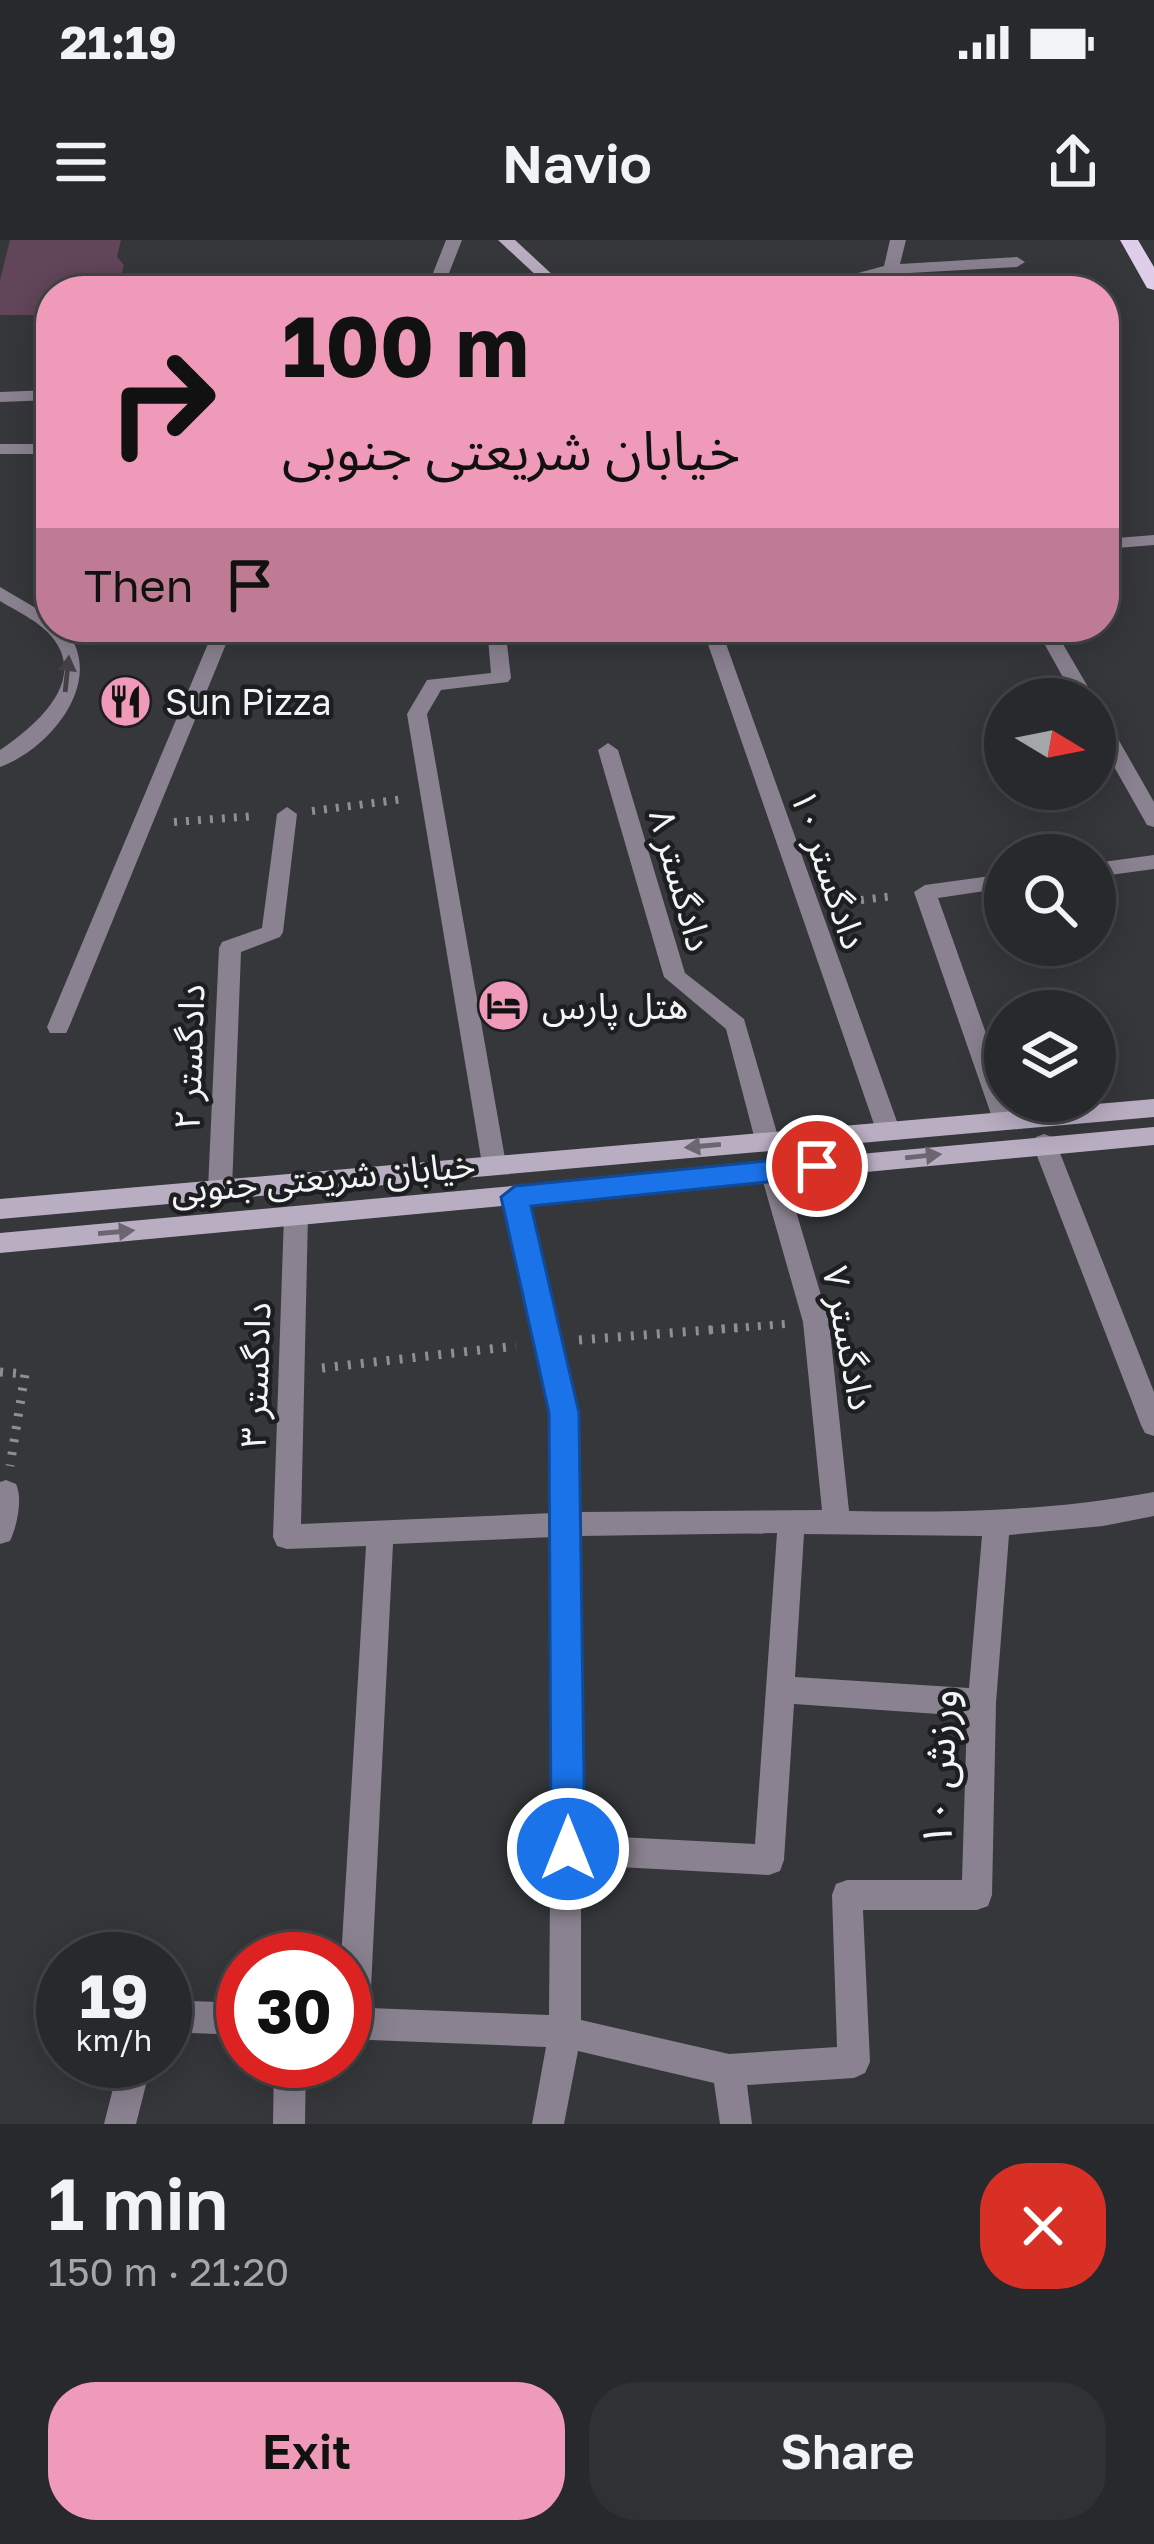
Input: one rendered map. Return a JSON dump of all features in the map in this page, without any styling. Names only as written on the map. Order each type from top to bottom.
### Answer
[{"type":"main road","points":[[506,240],[546,276]]},
{"type":"main road","points":[[1129,240],[1154,284]]},
{"type":"main road","name":"خیابان شریعتی جنوبی","points":[[1116,1111],[1154,1108]]},
{"type":"main road","name":"خیابان شریعتی جنوبی","points":[[0,1209],[984,1122]]},
{"type":"main road","name":"خیابان شریعتی جنوبی","points":[[0,1243],[1154,1136]]},
{"type":"street","points":[[440,276],[454,240]]},
{"type":"street","points":[[891,269],[898,240]]},
{"type":"street","points":[[862,276],[891,269],[1017,262]]},
{"type":"street","points":[[0,397],[36,396]]},
{"type":"street","points":[[0,449],[36,449]]},
{"type":"street","points":[[1119,543],[1154,540]]},
{"type":"street","points":[[0,593],[36,617]]},
{"type":"street","points":[[0,760],[38,733],[61,705],[72,665],[66,642]]},
{"type":"street","points":[[58,1027],[218,642]]},
{"type":"street","points":[[494,1164],[417,714],[434,684],[501,678],[497,642]]},
{"type":"street","name":"دادگستر ۱۰","points":[[716,642],[888,1130]]},
{"type":"street","points":[[1053,642],[1073,678]]},
{"type":"street","name":"دادگستر ۸","points":[[608,750],[675,977],[736,1025],[767,1140]]},
{"type":"street","points":[[1116,753],[1154,820]]},
{"type":"street","name":"دادگستر ۲","points":[[220,1189],[230,948],[272,932],[286,814]]},
{"type":"street","points":[[1116,867],[1154,862]]},
{"type":"street","points":[[984,884],[925,892],[984,1060]]},
{"type":"street","points":[[1043,1143],[1154,1425]]},
{"type":"street","name":"دادگستر ۷","points":[[772,1171],[816,1322],[837,1521]]},
{"type":"street","points":[[515,1197],[564,1413],[566,2032],[548,2124]]},
{"type":"street","name":"دادگستر ۳","points":[[296,1215],[287,1537],[380,1532]]},
{"type":"street","points":[[0,1532],[6,1492]]},
{"type":"street","points":[[355,1932],[380,1532],[566,1523],[791,1521],[996,1527],[1093,1518],[1154,1504]]},
{"type":"street","points":[[568,1849],[770,1860],[791,1521]]},
{"type":"street","name":"ورزش ۱۰","points":[[729,2070],[854,2062],[847,1894],[977,1895],[982,1703],[996,1527]]},
{"type":"street","points":[[781,1690],[982,1703]]},
{"type":"street","points":[[372,2024],[566,2032],[729,2070],[736,2124]]},
{"type":"street","points":[[120,2124],[129,2088]]},
{"type":"street","points":[[289,2124],[290,2088]]},
{"type":"path","points":[[806,907],[925,892]]},
{"type":"path","points":[[0,1372],[25,1374],[6,1492]]},
{"type":"building","points":[[10,240],[121,240],[117,257],[124,265],[121,276],[36,276],[36,315],[0,315],[0,280]]},
{"type":"place","name":"Sun Pizza","points":[[126,702]]},
{"type":"place","name":"هتل پارس","points":[[503,1006]]},
{"type":"route","points":[[568,1849],[564,1413],[515,1197],[817,1166]]}]
